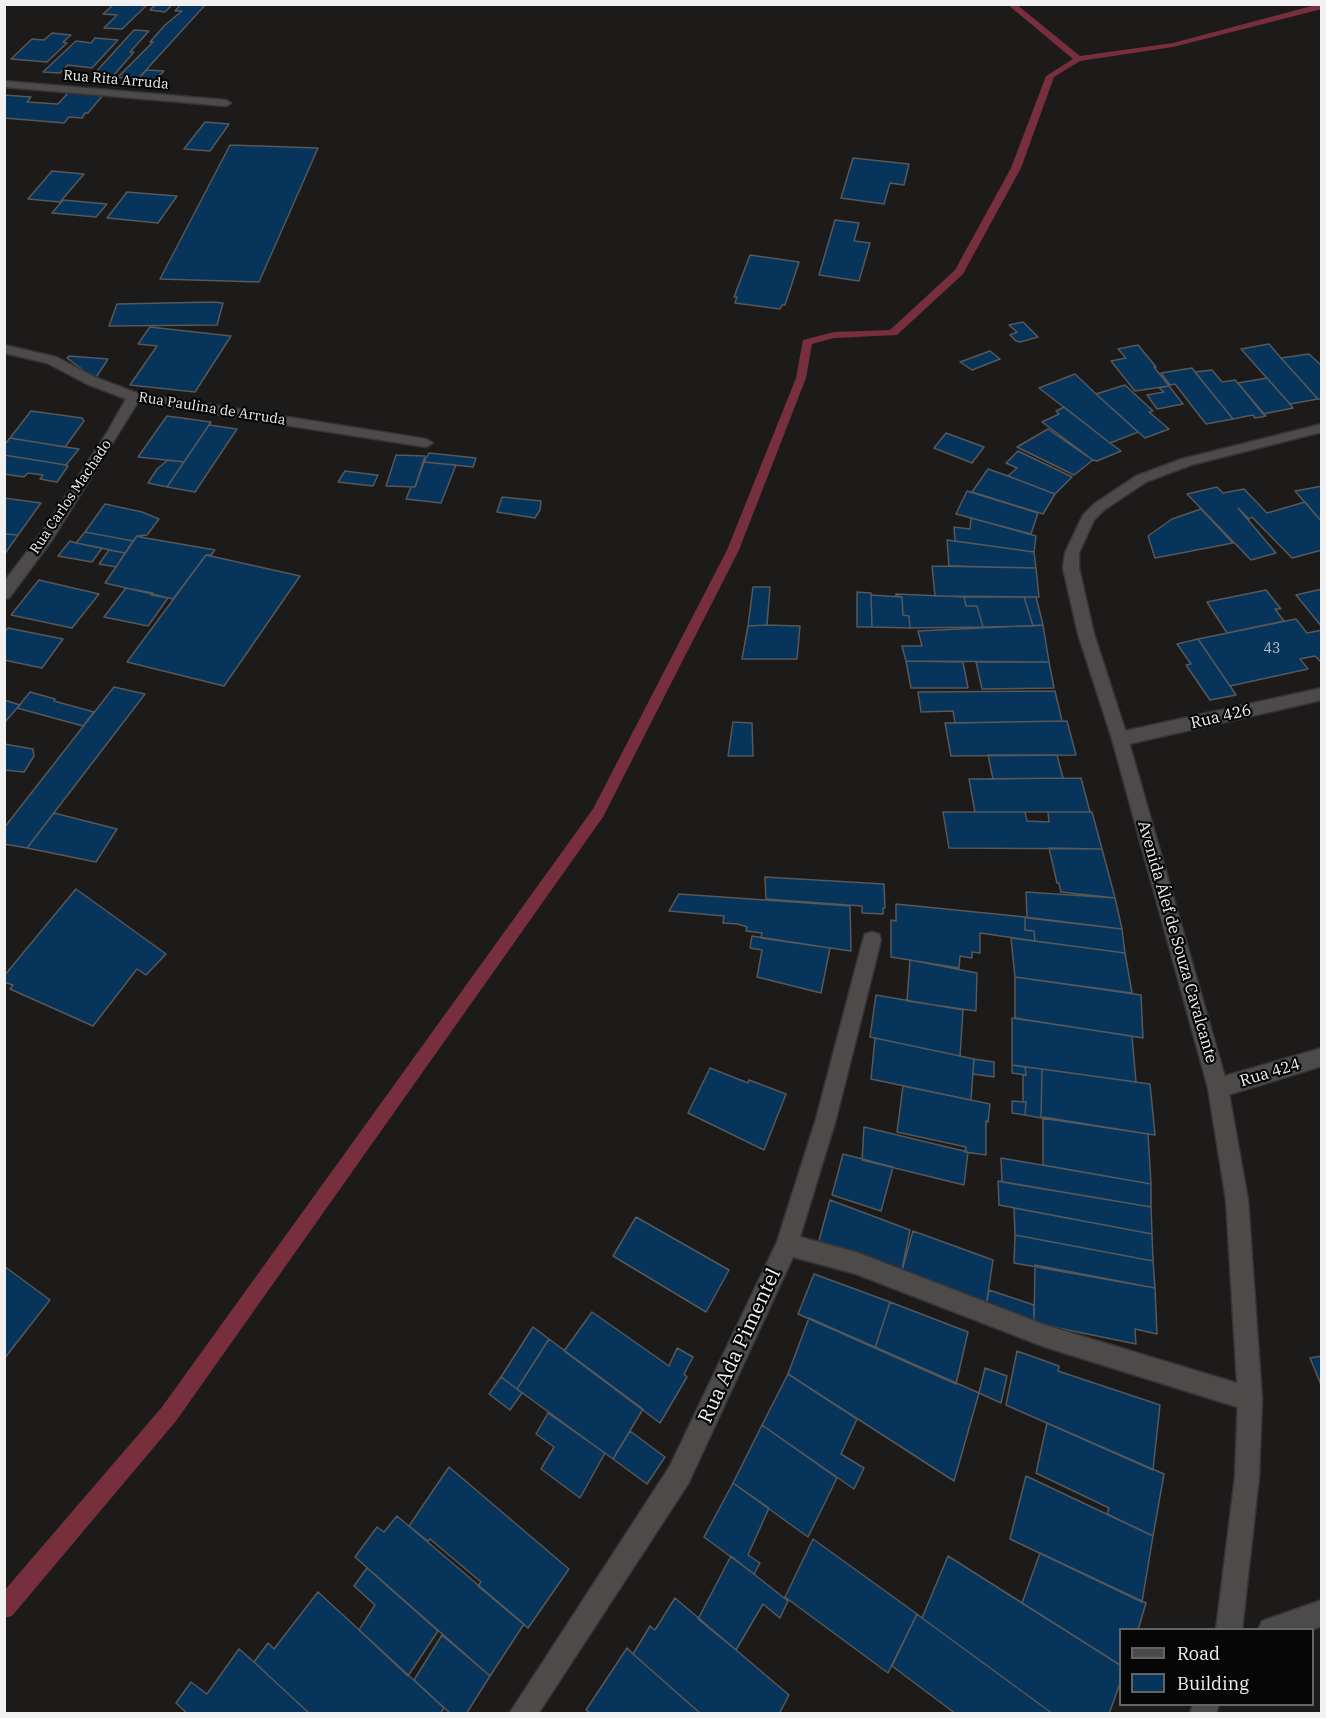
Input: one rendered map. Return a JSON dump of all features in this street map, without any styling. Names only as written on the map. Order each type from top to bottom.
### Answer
[{"type":"street","name":"Rua Rita Arruda","points":[[4,84],[226,103]]},
{"type":"street","name":"Rua Paulina de Arruda","points":[[4,349],[51,360],[92,381],[134,397],[426,443]]},
{"type":"street","name":"Rua Carlos Machado","points":[[4,594],[47,536],[115,431],[134,397]]},
{"type":"street","name":"Avenida Álef de Souza Cavalcante","points":[[1229,1628],[1247,1477],[1250,1399],[1237,1200],[1218,1088],[1120,740],[1086,634],[1071,568],[1072,553],[1088,518],[1112,498],[1141,479],[1163,470],[1241,447],[1322,428]]},
{"type":"street","name":"Rua 426","points":[[1120,740],[1322,694]]},
{"type":"street","name":"Rua Ada Pimentel","points":[[522,1713],[679,1475],[787,1245],[826,1119],[872,940]]},
{"type":"street","name":"Rua 424","points":[[1218,1088],[1322,1057]]},
{"type":"street","points":[[787,1245],[856,1263],[1045,1336],[1250,1399]]},
{"type":"street","points":[[1273,1628],[1322,1613]]},
{"type":"building","points":[[114,4],[148,4],[122,29],[104,28],[117,15],[103,14]]},
{"type":"building","points":[[156,4],[173,4],[165,12],[150,10]]},
{"type":"building","points":[[181,4],[206,4],[136,81],[118,77],[153,42],[150,42],[165,25],[182,11],[175,11]]},
{"type":"building","points":[[134,30],[149,31],[113,76],[94,74]]},
{"type":"building","points":[[52,33],[71,35],[63,42],[67,43],[47,62],[11,59],[32,39],[44,40]]},
{"type":"building","points":[[95,38],[118,40],[92,68],[68,65],[60,73],[43,72],[76,41],[91,43]]},
{"type":"building","points":[[147,70],[164,71],[156,79],[139,78]]},
{"type":"building","points":[[68,93],[103,95],[82,118],[69,117],[64,123],[4,118],[4,95],[31,97],[27,102],[58,104]]},
{"type":"building","points":[[205,122],[229,124],[210,151],[184,149]]},
{"type":"building","points":[[230,145],[318,148],[259,282],[160,279]]},
{"type":"building","points":[[853,158],[909,164],[904,185],[890,183],[884,204],[841,198]]},
{"type":"building","points":[[52,171],[84,174],[60,202],[28,199]]},
{"type":"building","points":[[127,192],[177,196],[158,223],[107,218]]},
{"type":"building","points":[[63,200],[107,204],[96,217],[52,213]]},
{"type":"building","points":[[835,220],[859,223],[854,241],[870,243],[859,281],[819,275]]},
{"type":"building","points":[[750,255],[799,262],[785,305],[782,305],[780,309],[735,303],[737,297],[734,297]]},
{"type":"building","points":[[223,303],[217,325],[109,326],[117,304]]},
{"type":"building","points":[[1023,322],[1038,337],[1016,341],[1010,335],[1017,332],[1009,325]]},
{"type":"building","points":[[150,327],[231,336],[195,392],[130,385],[157,346],[138,344]]},
{"type":"building","points":[[1269,344],[1318,399],[1290,404],[1241,349]]},
{"type":"building","points":[[1138,345],[1169,386],[1135,391],[1111,361],[1126,358],[1118,349]]},
{"type":"building","points":[[990,351],[1000,359],[972,370],[960,362]]},
{"type":"building","points":[[1309,354],[1322,366],[1322,399],[1318,399],[1281,358]]},
{"type":"building","points":[[69,356],[108,359],[95,379],[67,358]]},
{"type":"building","points":[[1192,368],[1233,419],[1206,424],[1175,384],[1170,385],[1161,373]]},
{"type":"building","points":[[1212,370],[1222,382],[1235,380],[1266,416],[1255,418],[1253,415],[1233,419],[1195,372]]},
{"type":"building","points":[[1075,374],[1138,432],[1110,443],[1039,388]]},
{"type":"building","points":[[1267,378],[1293,408],[1263,414],[1238,383]]},
{"type":"building","points":[[1125,385],[1153,411],[1149,412],[1169,429],[1145,438],[1096,394]]},
{"type":"building","points":[[1169,386],[1183,404],[1157,409],[1147,395],[1164,392],[1159,388]]},
{"type":"building","points":[[1064,407],[1121,451],[1097,461],[1093,460],[1042,422],[1059,414],[1056,411]]},
{"type":"building","points":[[31,411],[82,418],[84,421],[65,447],[10,438]]},
{"type":"building","points":[[167,416],[211,422],[184,462],[138,457]]},
{"type":"building","points":[[209,425],[237,429],[195,492],[167,487]]},
{"type":"building","points":[[1048,429],[1093,460],[1074,475],[1017,447]]},
{"type":"building","points":[[946,433],[984,447],[972,463],[934,448]]},
{"type":"building","points":[[10,438],[79,449],[66,465],[4,455],[4,445]]},
{"type":"building","points":[[1018,451],[1072,477],[1055,494],[1008,476],[1017,468],[1006,463]]},
{"type":"building","points":[[429,453],[476,458],[473,467],[424,462]]},
{"type":"building","points":[[4,455],[68,466],[57,482],[40,479],[43,475],[28,473],[24,477],[4,474]]},
{"type":"building","points":[[396,455],[425,456],[415,487],[386,486]]},
{"type":"building","points":[[168,460],[184,462],[167,487],[148,483],[157,469]]},
{"type":"building","points":[[424,462],[456,465],[441,503],[406,499],[411,487],[415,487]]},
{"type":"building","points":[[988,469],[1055,494],[1043,514],[972,492]]},
{"type":"building","points":[[345,471],[378,475],[373,486],[338,482]]},
{"type":"building","points":[[1322,486],[1322,522],[1295,491]]},
{"type":"building","points":[[1217,487],[1223,493],[1244,489],[1267,513],[1305,502],[1322,522],[1322,550],[1292,558],[1252,517],[1249,519],[1238,508],[1276,553],[1251,560],[1187,494]]},
{"type":"building","points":[[967,491],[1038,513],[1031,534],[956,514]]},
{"type":"building","points":[[502,497],[541,501],[540,510],[535,518],[497,512]]},
{"type":"building","points":[[4,498],[41,503],[18,535],[4,534]]},
{"type":"building","points":[[105,504],[142,512],[159,519],[147,535],[137,536],[133,541],[85,532]]},
{"type":"building","points":[[1201,509],[1233,543],[1155,558],[1148,536],[1172,519]]},
{"type":"building","points":[[971,518],[1036,536],[1034,552],[955,541],[954,527],[970,529]]},
{"type":"building","points":[[85,532],[133,541],[125,553],[76,543]]},
{"type":"building","points":[[4,534],[18,535],[4,555]]},
{"type":"building","points":[[137,536],[215,550],[211,555],[206,555],[173,599],[105,583]]},
{"type":"building","points":[[947,540],[1034,552],[1036,568],[949,566]]},
{"type":"building","points":[[70,541],[102,548],[92,562],[58,556]]},
{"type":"building","points":[[109,550],[125,553],[116,567],[99,564]]},
{"type":"building","points":[[206,555],[300,576],[224,686],[127,662]]},
{"type":"building","points":[[932,566],[1036,568],[1039,597],[935,596]]},
{"type":"building","points":[[39,580],[99,594],[72,628],[11,615]]},
{"type":"building","points":[[753,587],[770,587],[767,625],[748,626]]},
{"type":"building","points":[[126,588],[168,598],[148,626],[104,617]]},
{"type":"building","points":[[1322,589],[1322,627],[1296,595]]},
{"type":"building","points":[[1266,590],[1281,609],[1275,609],[1284,621],[1227,633],[1207,602]]},
{"type":"building","points":[[857,592],[871,593],[872,627],[857,627]]},
{"type":"building","points":[[896,594],[964,597],[966,606],[977,606],[983,627],[910,628],[909,616],[903,615],[902,597]]},
{"type":"building","points":[[871,595],[902,597],[903,615],[909,616],[910,628],[872,627]]},
{"type":"building","points":[[964,597],[1024,597],[1033,626],[983,627],[977,606],[966,606]]},
{"type":"building","points":[[1024,597],[1036,597],[1043,625],[1033,626]]},
{"type":"building","points":[[1296,619],[1307,633],[1322,630],[1322,663],[1315,656],[1300,659],[1308,669],[1230,686],[1198,639]]},
{"type":"building","points":[[1043,625],[1049,662],[906,661],[902,646],[922,646],[918,631]]},
{"type":"building","points":[[748,626],[800,626],[797,659],[742,659]]},
{"type":"building","points":[[8,628],[63,639],[42,668],[4,660],[4,632]]},
{"type":"building","points":[[1198,639],[1236,695],[1210,700],[1186,665],[1191,664],[1177,644]]},
{"type":"building","points":[[906,661],[963,662],[968,688],[911,688]]},
{"type":"building","points":[[976,662],[1049,662],[1054,688],[982,689]]},
{"type":"building","points":[[114,687],[145,694],[27,848],[4,844],[4,828]]},
{"type":"building","points":[[1055,691],[1062,721],[955,723],[953,711],[921,712],[918,692]]},
{"type":"building","points":[[30,692],[94,712],[83,726],[17,708]]},
{"type":"building","points":[[4,700],[20,705],[4,723]]},
{"type":"building","points":[[1067,721],[1076,755],[951,756],[945,723]]},
{"type":"building","points":[[733,722],[752,723],[753,756],[728,756]]},
{"type":"building","points":[[4,744],[33,749],[34,756],[24,772],[4,770]]},
{"type":"building","points":[[988,755],[1057,755],[1063,778],[993,779]]},
{"type":"building","points":[[1081,778],[1090,812],[975,812],[969,779]]},
{"type":"building","points":[[943,812],[1025,812],[1027,821],[1049,822],[1048,812],[1092,812],[1102,849],[949,848]]},
{"type":"building","points":[[54,813],[117,829],[96,862],[27,848]]},
{"type":"building","points":[[1049,848],[1102,849],[1115,898],[1061,892]]},
{"type":"building","points":[[765,877],[884,884],[885,908],[883,908],[883,914],[862,913],[862,906],[766,899]]},
{"type":"building","points":[[76,889],[166,954],[146,975],[137,969],[93,1026],[10,989],[13,985],[4,982],[4,976]]},
{"type":"building","points":[[1026,892],[1115,898],[1122,929],[1027,918]]},
{"type":"building","points":[[679,894],[850,906],[851,951],[761,938],[762,933],[746,931],[747,927],[723,923],[724,916],[669,911]]},
{"type":"building","points":[[896,904],[1025,917],[1025,930],[1034,931],[1035,941],[980,933],[980,953],[972,952],[972,958],[960,956],[959,968],[891,957],[891,920],[896,921]]},
{"type":"building","points":[[1025,917],[1122,929],[1125,953],[1035,941],[1034,931],[1025,930]]},
{"type":"building","points":[[752,936],[830,948],[821,993],[757,977],[762,950],[750,948]]},
{"type":"building","points":[[1011,938],[1125,953],[1132,993],[1015,977]]},
{"type":"building","points":[[910,960],[977,973],[976,1011],[907,1001]]},
{"type":"building","points":[[1015,977],[1141,995],[1143,1038],[1015,1018]]},
{"type":"building","points":[[876,995],[963,1010],[960,1056],[870,1037]]},
{"type":"building","points":[[1012,1018],[1132,1036],[1136,1082],[1012,1065]]},
{"type":"building","points":[[875,1038],[974,1059],[971,1100],[871,1079]]},
{"type":"building","points":[[974,1059],[994,1062],[994,1077],[973,1074]]},
{"type":"building","points":[[1012,1065],[1025,1067],[1026,1075],[1012,1073]]},
{"type":"building","points":[[1025,1067],[1042,1069],[1041,1118],[1025,1115],[1023,1075],[1026,1075]]},
{"type":"building","points":[[710,1068],[748,1083],[749,1080],[786,1094],[764,1150],[688,1113]]},
{"type":"building","points":[[1042,1069],[1150,1084],[1155,1135],[1041,1118]]},
{"type":"building","points":[[903,1086],[990,1104],[988,1122],[986,1121],[986,1155],[965,1152],[966,1147],[897,1132]]},
{"type":"building","points":[[1012,1101],[1026,1102],[1025,1115],[1012,1113]]},
{"type":"building","points":[[1043,1117],[1148,1134],[1151,1184],[1043,1165]]},
{"type":"building","points":[[864,1127],[968,1152],[964,1185],[862,1160]]},
{"type":"building","points":[[843,1154],[893,1167],[881,1211],[832,1195]]},
{"type":"building","points":[[1001,1158],[1151,1184],[1151,1207],[1002,1182]]},
{"type":"building","points":[[998,1181],[1151,1207],[1152,1234],[999,1205]]},
{"type":"building","points":[[830,1200],[910,1230],[901,1274],[818,1244]]},
{"type":"building","points":[[1014,1208],[1152,1234],[1153,1261],[1015,1235]]},
{"type":"building","points":[[636,1217],[729,1270],[706,1312],[613,1256]]},
{"type":"building","points":[[913,1231],[993,1260],[986,1306],[901,1274]]},
{"type":"building","points":[[1015,1235],[1153,1261],[1155,1288],[1014,1263]]},
{"type":"building","points":[[1035,1265],[1155,1288],[1157,1334],[1135,1329],[1136,1344],[1034,1323]]},
{"type":"building","points":[[4,1266],[50,1300],[4,1359]]},
{"type":"building","points":[[814,1274],[890,1302],[875,1348],[798,1314]]},
{"type":"building","points":[[989,1290],[1034,1305],[1034,1323],[986,1306]]},
{"type":"building","points":[[890,1302],[968,1332],[956,1384],[875,1348]]},
{"type":"building","points":[[592,1312],[669,1366],[677,1348],[693,1357],[684,1374],[687,1377],[660,1423],[564,1351]]},
{"type":"building","points":[[809,1318],[979,1393],[954,1481],[788,1374]]},
{"type":"building","points":[[533,1327],[549,1339],[517,1389],[501,1377]]},
{"type":"building","points":[[549,1339],[643,1409],[613,1459],[517,1389]]},
{"type":"building","points":[[1017,1351],[1059,1366],[1058,1371],[1160,1405],[1153,1470],[1006,1405]]},
{"type":"building","points":[[1322,1356],[1322,1387],[1310,1358]]},
{"type":"building","points":[[985,1368],[1007,1376],[1001,1403],[979,1393]]},
{"type":"building","points":[[788,1374],[857,1419],[841,1454],[864,1468],[854,1489],[762,1425]]},
{"type":"building","points":[[501,1377],[522,1393],[510,1410],[489,1394]]},
{"type":"building","points":[[548,1413],[605,1453],[580,1498],[541,1469],[554,1447],[536,1434]]},
{"type":"building","points":[[1047,1423],[1164,1474],[1153,1536],[1107,1514],[1109,1508],[1036,1473]]},
{"type":"building","points":[[762,1425],[837,1478],[808,1537],[733,1483]]},
{"type":"building","points":[[630,1431],[665,1457],[647,1484],[613,1459]]},
{"type":"building","points":[[449,1467],[569,1569],[528,1628],[478,1586],[481,1582],[430,1539],[428,1541],[409,1526]]},
{"type":"building","points":[[1026,1476],[1153,1536],[1142,1602],[1010,1539]]},
{"type":"building","points":[[733,1483],[769,1508],[748,1555],[760,1563],[754,1574],[704,1537]]},
{"type":"building","points":[[397,1516],[524,1624],[490,1676],[355,1557],[377,1527],[384,1532]]},
{"type":"building","points":[[813,1539],[917,1614],[888,1673],[785,1597]]},
{"type":"building","points":[[1040,1553],[1146,1603],[1139,1628],[1119,1628],[1119,1664],[1022,1603]]},
{"type":"building","points":[[731,1556],[788,1601],[780,1618],[763,1604],[736,1650],[698,1619]]},
{"type":"building","points":[[948,1556],[1119,1664],[1119,1686],[1109,1714],[1053,1714],[922,1618]]},
{"type":"building","points":[[367,1568],[438,1631],[408,1676],[359,1630],[375,1605],[354,1586]]},
{"type":"building","points":[[318,1592],[444,1708],[440,1714],[310,1714],[254,1662],[268,1643],[274,1649]]},
{"type":"building","points":[[675,1598],[789,1695],[779,1714],[701,1714],[633,1654],[650,1626],[655,1630]]},
{"type":"building","points":[[917,1614],[1053,1714],[956,1714],[892,1666]]},
{"type":"building","points":[[442,1635],[490,1676],[466,1714],[451,1714],[414,1680]]},
{"type":"building","points":[[627,1648],[701,1714],[592,1714],[586,1710]]},
{"type":"building","points":[[239,1649],[310,1714],[188,1714],[176,1703],[191,1682],[207,1694]]},
{"type":"waterway","points":[[1011,4],[1078,59]]},
{"type":"waterway","points":[[1078,59],[1173,45],[1322,6]]},
{"type":"waterway","points":[[4,1608],[169,1414],[598,813],[733,550],[801,378],[807,342],[834,335],[893,333],[959,272],[1016,168],[1050,76],[1078,59]]}]
